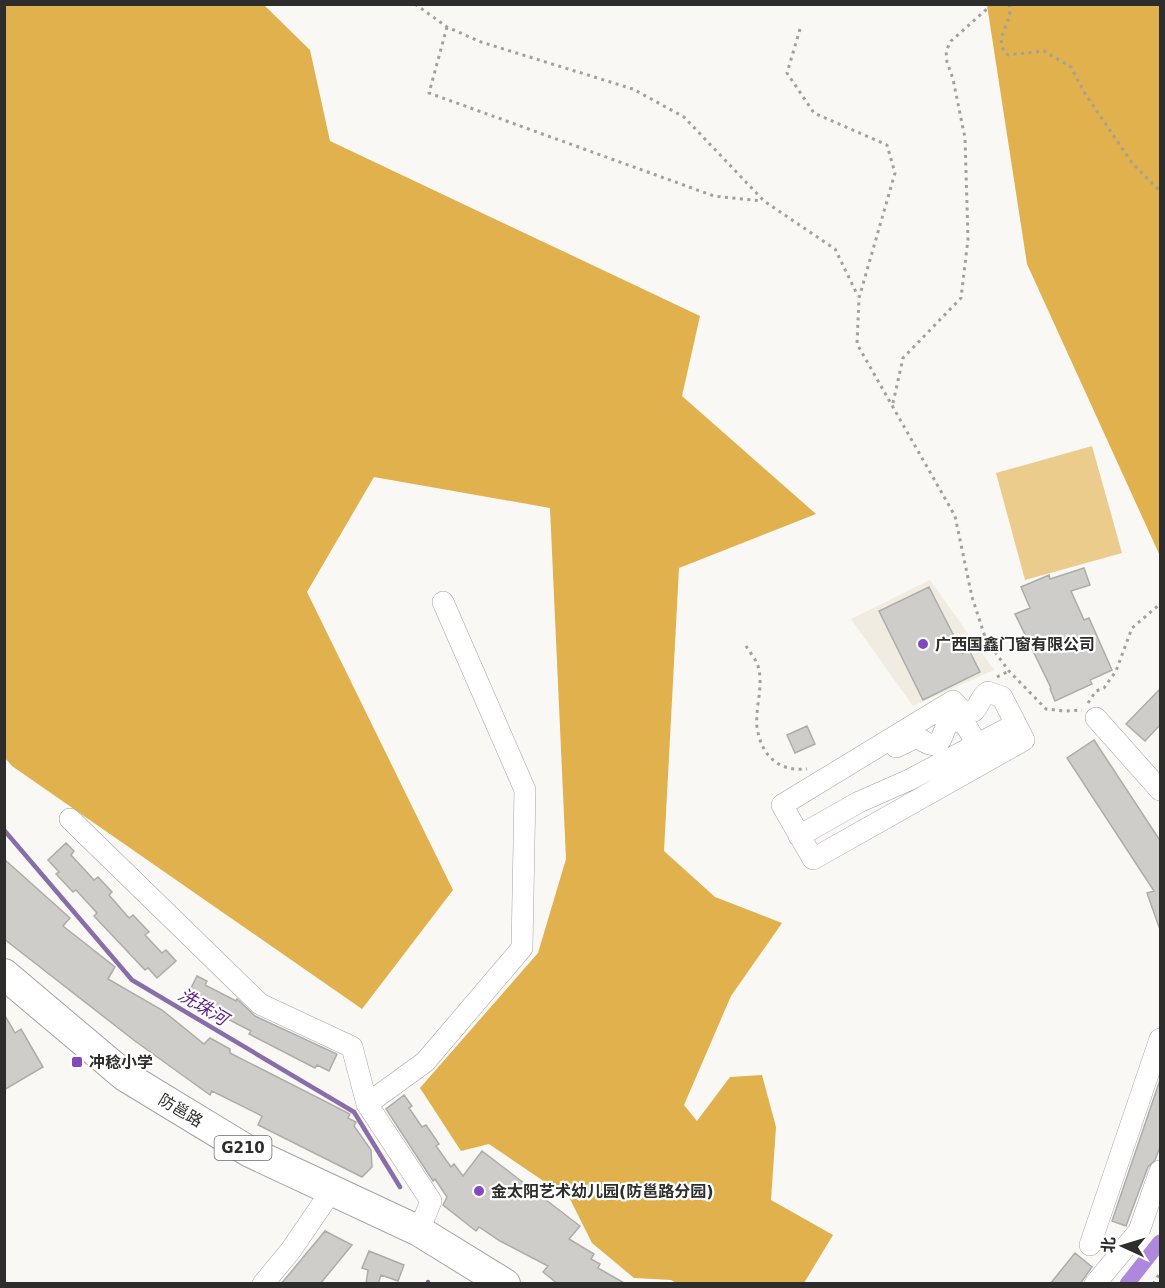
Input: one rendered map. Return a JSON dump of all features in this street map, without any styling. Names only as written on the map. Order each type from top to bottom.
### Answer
[{"type":"highway","name":"防邕路","points":[[4,974],[125,1076],[250,1152],[419,1231],[505,1284]]},
{"type":"street","points":[[367,1104],[425,1062],[522,948],[525,790],[443,602]]},
{"type":"street","points":[[782,805],[953,701],[962,711],[969,712],[979,706],[982,696],[988,692],[995,693],[1002,697],[1017,727]]},
{"type":"street","points":[[1090,714],[1161,790]]},
{"type":"street","points":[[782,805],[917,737],[927,744],[936,745],[942,741],[948,722],[961,721],[967,726],[976,744]]},
{"type":"street","points":[[802,841],[859,802],[909,780],[976,744],[1017,727]]},
{"type":"street","points":[[802,841],[864,812],[1017,727]]},
{"type":"street","points":[[782,805],[802,841]]},
{"type":"street","points":[[70,819],[260,1004],[352,1047],[367,1104],[431,1201],[419,1231]]},
{"type":"street","points":[[1090,1245],[1161,1039]]},
{"type":"street","points":[[1095,1284],[1139,1231],[1161,1171]]},
{"type":"street","points":[[263,1284],[291,1250],[332,1190]]},
{"type":"path","points":[[415,4],[447,27],[481,42],[633,89],[684,117],[764,201],[836,249],[859,298]]},
{"type":"path","points":[[1009,4],[1011,11],[1000,41],[1003,50],[1008,55],[1044,51],[1071,67],[1084,92],[1132,163],[1161,191]]},
{"type":"path","points":[[892,405],[903,358],[961,298],[968,238],[965,138],[946,51],[951,41],[988,8]]},
{"type":"path","points":[[447,27],[429,93],[714,196],[764,201]]},
{"type":"path","points":[[800,29],[787,73],[792,81],[814,114],[887,145],[896,173],[859,298],[857,344],[955,516],[972,597],[986,640],[1009,671],[1046,709],[1090,714],[1096,691],[1104,688],[1116,671],[1132,628],[1161,604]]},
{"type":"path","points":[[746,646],[758,666],[757,726],[762,745],[771,760],[786,768],[806,769],[815,764]]},
{"type":"path","points":[[1152,1284],[1161,1273]]},
{"type":"shaded area","points":[[5,4],[264,5],[310,50],[330,141],[700,316],[682,396],[816,514],[679,568],[664,851],[715,897],[782,923],[731,996],[684,1105],[697,1121],[730,1077],[762,1075],[776,1127],[771,1200],[833,1235],[804,1283],[678,1284],[671,1280],[634,1278],[592,1243],[570,1199],[489,1144],[461,1151],[420,1088],[538,953],[566,859],[550,508],[374,477],[307,592],[453,890],[362,1009],[12,766],[5,758]]},
{"type":"shaded area","points":[[987,5],[1160,5],[1160,556],[1027,264]]},
{"type":"shaded area","points":[[1092,446],[1122,553],[1025,580],[996,473]]},
{"type":"shaded area","name":"广西国鑫门窗有限公司","points":[[930,580],[994,670],[913,706],[851,619]]},
{"type":"building","points":[[1084,568],[1090,585],[1071,591],[1084,620],[1089,618],[1112,670],[1090,680],[1092,684],[1055,701],[1015,614],[1030,608],[1021,587],[1049,575],[1050,579]]},
{"type":"building","name":"广西国鑫门窗有限公司","points":[[929,587],[963,654],[969,650],[980,672],[923,700],[879,611]]},
{"type":"building","points":[[1161,688],[1161,724],[1145,741],[1126,724]]},
{"type":"building","points":[[807,726],[815,744],[795,753],[787,735]]},
{"type":"building","points":[[1094,740],[1161,842],[1161,927],[1159,927],[1147,893],[1154,891],[1067,758]]},
{"type":"building","points":[[66,843],[74,851],[71,855],[94,880],[98,877],[112,892],[109,895],[129,918],[133,915],[149,932],[145,935],[162,953],[166,950],[176,961],[157,978],[148,968],[145,970],[94,916],[97,913],[76,890],[73,892],[56,874],[59,872],[48,860]]},
{"type":"building","points":[[4,859],[70,918],[63,926],[115,967],[108,979],[162,1010],[204,1044],[210,1038],[230,1049],[230,1053],[350,1114],[348,1118],[356,1122],[354,1126],[371,1150],[372,1167],[362,1177],[258,1125],[262,1116],[212,1091],[210,1095],[135,1041],[4,939]]},
{"type":"building","points":[[197,976],[207,981],[205,985],[236,1001],[237,999],[255,1016],[337,1054],[329,1071],[317,1065],[315,1068],[249,1034],[251,1031],[222,1016],[220,1020],[199,1009],[200,1005],[186,998]]},
{"type":"building","points":[[4,1014],[15,1033],[21,1029],[43,1067],[4,1090]]},
{"type":"building","points":[[1161,1077],[1161,1144],[1155,1160],[1148,1167],[1126,1226],[1112,1221]]},
{"type":"building","points":[[404,1095],[412,1106],[409,1108],[422,1127],[426,1125],[439,1144],[436,1146],[451,1167],[454,1164],[463,1176],[482,1151],[580,1226],[569,1239],[594,1254],[591,1259],[600,1264],[598,1268],[626,1284],[558,1284],[543,1272],[548,1266],[500,1241],[479,1227],[476,1231],[443,1205],[447,1197],[435,1179],[433,1181],[386,1109]]},
{"type":"building","points":[[325,1231],[352,1245],[320,1284],[281,1284]]},
{"type":"building","points":[[369,1251],[404,1265],[398,1281],[381,1275],[378,1284],[366,1284],[368,1270],[362,1268]]},
{"type":"building","points":[[1075,1253],[1092,1267],[1080,1284],[1050,1284]]},
{"type":"waterway","name":"洗珠河","points":[[4,830],[132,980],[354,1112],[400,1187]]},
{"type":"waterway","points":[[1127,1284],[1160,1242]]},
{"type":"place","name":"广西国鑫门窗有限公司","points":[[923,644]]},
{"type":"place","name":"冲稔小学","points":[[77,1062]]},
{"type":"place","name":"金太阳艺术幼儿园(防邕路分园)","points":[[479,1191]]}]
